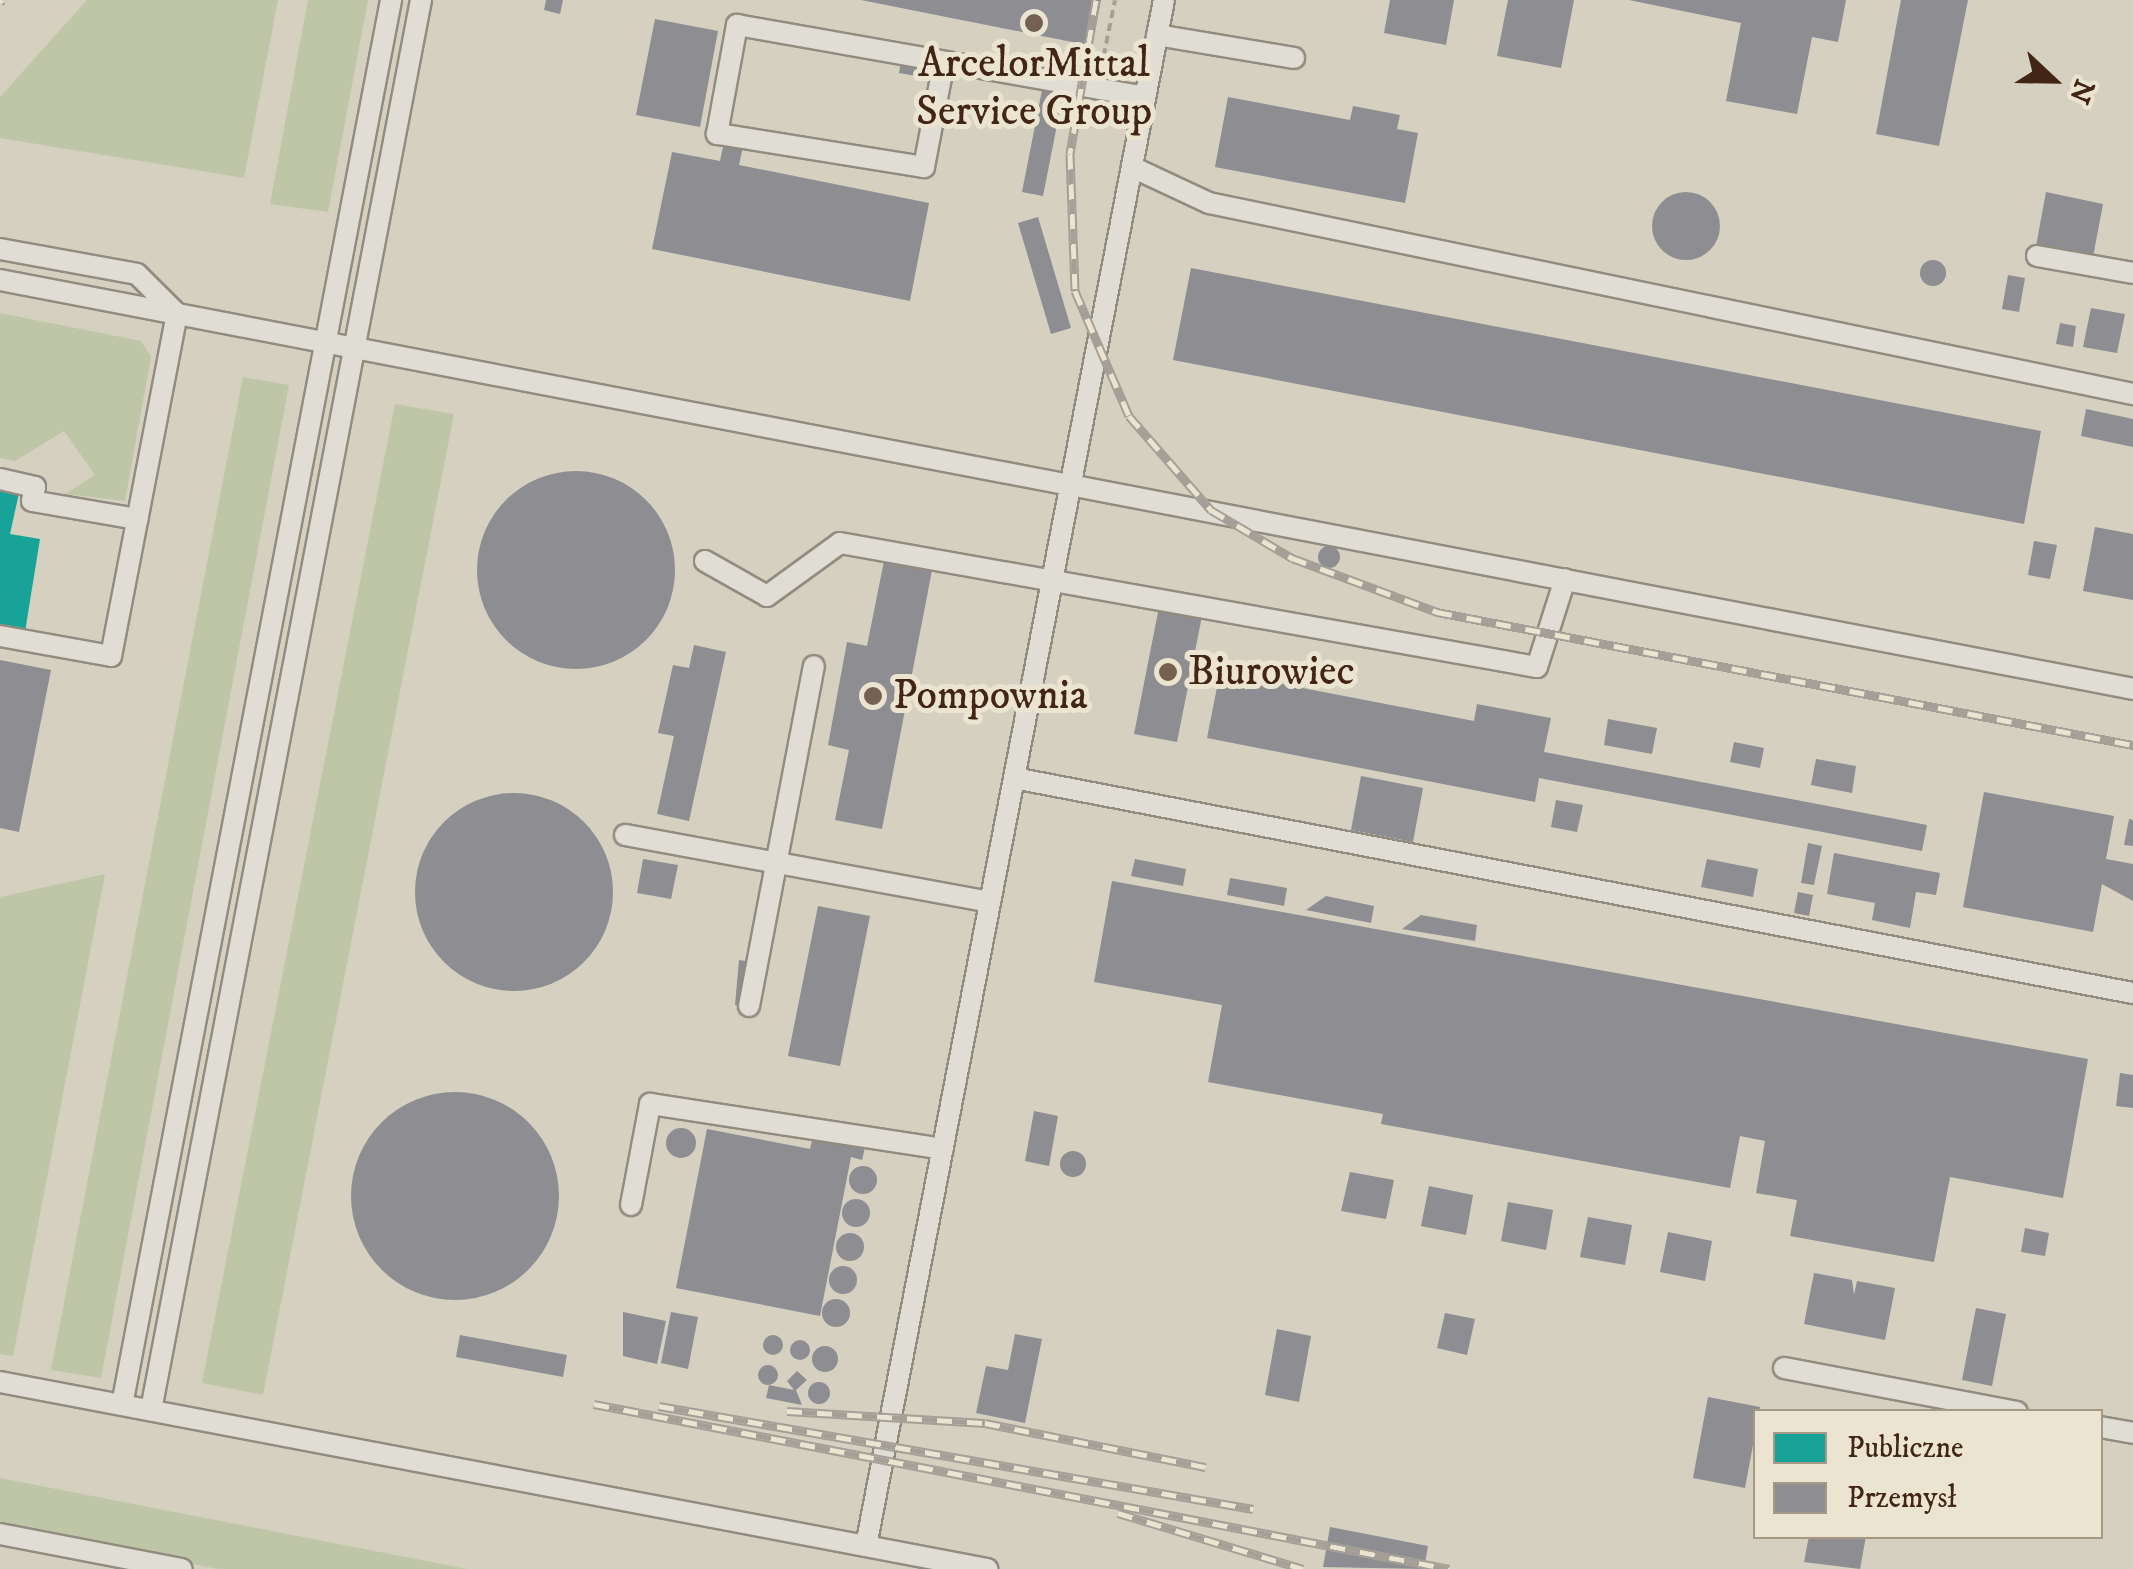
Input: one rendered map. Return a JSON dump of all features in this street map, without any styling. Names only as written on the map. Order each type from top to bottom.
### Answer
[{"type":"lane","points":[[122,1405],[392,0]]},
{"type":"lane","points":[[151,1410],[421,0]]},
{"type":"lane","points":[[866,1546],[1164,0]]},
{"type":"lane","points":[[944,62],[924,167],[717,134],[736,26],[1146,96]]},
{"type":"lane","points":[[1157,35],[1294,58]]},
{"type":"lane","points":[[1132,167],[1209,203],[2133,394]]},
{"type":"lane","points":[[0,249],[137,274],[176,313]]},
{"type":"lane","points":[[2037,256],[2133,273]]},
{"type":"lane","points":[[0,280],[2133,689]]},
{"type":"lane","points":[[0,636],[111,656],[176,313]]},
{"type":"lane","points":[[0,480],[35,487],[32,500],[137,519]]},
{"type":"lane","points":[[704,562],[767,596],[840,544],[1053,578],[1537,667],[1565,579]]},
{"type":"lane","points":[[749,1006],[814,666]]},
{"type":"lane","points":[[1014,778],[2133,993]]},
{"type":"lane","points":[[624,835],[990,902]]},
{"type":"lane","points":[[630,1205],[650,1104],[942,1149]]},
{"type":"lane","points":[[1784,1368],[2001,1409]]},
{"type":"lane","points":[[0,1382],[987,1569]]},
{"type":"lane","points":[[2103,1428],[2133,1433]]},
{"type":"lane","points":[[0,1534],[182,1569]]},
{"type":"path","points":[[1097,88],[1115,0]]},
{"type":"green space","points":[[87,0],[278,0],[244,178],[0,138],[0,97]]},
{"type":"green space","points":[[308,0],[368,0],[328,212],[270,204]]},
{"type":"green space","points":[[0,313],[141,341],[151,357],[125,501],[65,494],[95,475],[64,431],[15,461],[0,458]]},
{"type":"green space","points":[[243,377],[289,385],[101,1378],[51,1370]]},
{"type":"green space","points":[[395,404],[454,414],[263,1395],[202,1383]]},
{"type":"green space","points":[[105,874],[13,1356],[0,1354],[0,897]]},
{"type":"green space","points":[[0,1478],[467,1569],[218,1569],[0,1527]]},
{"type":"building: Publiczne","points":[[0,479],[21,484],[10,534],[40,539],[25,632],[0,628]]},
{"type":"building: Przemysł","points":[[546,0],[563,0],[560,14],[544,10]]},
{"type":"building: Przemysł","name":"ArcelorMittal Service Group","points":[[861,0],[1101,0],[1092,46]]},
{"type":"building: Przemysł","points":[[1390,0],[1454,0],[1446,45],[1384,33]]},
{"type":"building: Przemysł","points":[[1508,0],[1574,0],[1561,68],[1497,56]]},
{"type":"building: Przemysł","points":[[1629,0],[1846,0],[1838,42],[1812,37],[1797,114],[1726,101],[1741,23]]},
{"type":"building: Przemysł","points":[[1901,0],[1968,0],[1939,146],[1876,134]]},
{"type":"building: Przemysł","points":[[655,19],[718,31],[700,127],[636,115]]},
{"type":"building: Przemysł","points":[[902,54],[919,57],[916,76],[899,73]]},
{"type":"building: Przemysł","points":[[1044,80],[1065,84],[1043,196],[1022,192]]},
{"type":"building: Przemysł","points":[[1228,97],[1350,120],[1353,106],[1400,115],[1397,129],[1418,133],[1405,203],[1215,167]]},
{"type":"building: Przemysł","points":[[726,133],[745,137],[739,165],[929,203],[910,301],[652,249],[672,152],[720,161]]},
{"type":"building: Przemysł","points":[[1686,192],[1710,202],[1720,226],[1710,250],[1686,260],[1662,250],[1652,226],[1662,202]]},
{"type":"building: Przemysł","points":[[2046,192],[2103,204],[2093,257],[2036,246]]},
{"type":"building: Przemysł","points":[[1038,217],[1071,328],[1051,334],[1018,223]]},
{"type":"building: Przemysł","points":[[1933,260],[1942,264],[1946,273],[1942,282],[1933,286],[1924,282],[1920,273],[1924,264]]},
{"type":"building: Przemysł","points":[[1191,268],[2041,431],[2024,524],[1173,360]]},
{"type":"building: Przemysł","points":[[2008,275],[2025,278],[2019,312],[2002,309]]},
{"type":"building: Przemysł","points":[[2091,308],[2125,314],[2117,353],[2083,347]]},
{"type":"building: Przemysł","points":[[2060,323],[2076,326],[2073,347],[2056,344]]},
{"type":"building: Przemysł","points":[[2086,409],[2133,419],[2133,447],[2081,436]]},
{"type":"building: Przemysł","points":[[576,471],[614,478],[646,500],[668,532],[675,570],[668,608],[646,640],[614,662],[576,669],[538,662],[506,640],[484,608],[477,570],[484,532],[506,500],[538,478]]},
{"type":"building: Przemysł","points":[[2095,527],[2133,534],[2133,600],[2083,591]]},
{"type":"building: Przemysł","points":[[2034,541],[2057,545],[2050,579],[2028,575]]},
{"type":"building: Przemysł","name":"Pompownia","points":[[887,546],[935,555],[882,829],[835,820],[849,750],[828,745],[847,642],[867,646]]},
{"type":"building: Przemysł","points":[[1329,546],[1337,549],[1337,565],[1329,568],[1321,565],[1318,557],[1321,549]]},
{"type":"building: Przemysł","name":"Biurowiec","points":[[1160,602],[1203,611],[1177,742],[1134,734]]},
{"type":"building: Przemysł","points":[[694,645],[726,652],[689,821],[657,814],[674,736],[658,733],[673,665],[689,668]]},
{"type":"building: Przemysł","points":[[0,660],[51,670],[19,832],[0,828]]},
{"type":"building: Przemysł","points":[[1220,672],[1474,721],[1477,704],[1551,718],[1544,752],[1927,825],[1922,851],[1539,778],[1535,802],[1207,738]]},
{"type":"building: Przemysł","points":[[1608,719],[1657,728],[1652,754],[1604,745]]},
{"type":"building: Przemysł","points":[[1734,742],[1764,748],[1760,768],[1730,762]]},
{"type":"building: Przemysł","points":[[1816,759],[1856,766],[1852,793],[1811,785]]},
{"type":"building: Przemysł","points":[[1361,776],[1423,788],[1413,842],[1351,830]]},
{"type":"building: Przemysł","points":[[1984,792],[2114,816],[2106,859],[2133,864],[2133,901],[2102,884],[2093,932],[1963,907]]},
{"type":"building: Przemysł","points":[[514,793],[552,800],[584,822],[606,854],[613,892],[606,930],[584,962],[552,984],[514,991],[476,984],[444,962],[422,930],[415,892],[422,854],[444,822],[476,800]]},
{"type":"building: Przemysł","points":[[1556,800],[1583,805],[1577,832],[1551,827]]},
{"type":"building: Przemysł","points":[[2129,819],[2133,820],[2133,846],[2124,845]]},
{"type":"building: Przemysł","points":[[1808,843],[1822,846],[1814,885],[1801,883]]},
{"type":"building: Przemysł","points":[[1834,853],[1940,873],[1936,895],[1916,892],[1910,928],[1872,920],[1875,903],[1827,894]]},
{"type":"building: Przemysł","points":[[643,859],[678,865],[671,899],[637,893]]},
{"type":"building: Przemysł","points":[[1135,859],[1186,869],[1183,886],[1131,876]]},
{"type":"building: Przemysł","points":[[1707,859],[1758,869],[1753,897],[1701,887]]},
{"type":"building: Przemysł","points":[[1230,878],[1287,888],[1284,906],[1227,895]]},
{"type":"building: Przemysł","points":[[1112,881],[2088,1059],[2063,1198],[1950,1177],[1934,1262],[1790,1236],[1797,1200],[1756,1193],[1765,1141],[1740,1136],[1730,1188],[1381,1124],[1383,1114],[1208,1082],[1222,1005],[1094,982]]},
{"type":"building: Przemysł","points":[[1798,892],[1813,895],[1809,916],[1794,913]]},
{"type":"building: Przemysł","points":[[1326,896],[1374,906],[1371,923],[1306,910]]},
{"type":"building: Przemysł","points":[[818,906],[870,916],[840,1066],[788,1056]]},
{"type":"building: Przemysł","points":[[1421,915],[1477,925],[1475,941],[1402,929]]},
{"type":"building: Przemysł","points":[[739,960],[751,962],[743,1006],[735,1005]]},
{"type":"building: Przemysł","points":[[2120,1073],[2133,1075],[2133,1108],[2116,1106]]},
{"type":"building: Przemysł","points":[[455,1092],[495,1100],[528,1123],[551,1156],[559,1196],[551,1236],[528,1269],[495,1292],[455,1300],[415,1292],[382,1269],[359,1236],[351,1196],[359,1156],[382,1123],[415,1100]]},
{"type":"building: Przemysł","points":[[1034,1111],[1058,1116],[1049,1166],[1025,1161]]},
{"type":"building: Przemysł","points":[[681,1128],[695,1137],[696,1143],[687,1157],[681,1158],[667,1149],[666,1143],[675,1129]]},
{"type":"building: Przemysł","points":[[707,1129],[810,1149],[814,1132],[866,1143],[862,1160],[851,1157],[820,1316],[676,1288]]},
{"type":"building: Przemysł","points":[[1073,1151],[1082,1155],[1086,1164],[1082,1173],[1073,1177],[1064,1173],[1060,1164],[1064,1155]]},
{"type":"building: Przemysł","points":[[863,1166],[873,1170],[877,1180],[873,1190],[863,1194],[853,1190],[849,1180],[853,1170]]},
{"type":"building: Przemysł","points":[[1350,1172],[1394,1180],[1386,1219],[1341,1211]]},
{"type":"building: Przemysł","points":[[1429,1186],[1473,1195],[1466,1235],[1421,1226]]},
{"type":"building: Przemysł","points":[[856,1199],[866,1203],[870,1213],[866,1223],[856,1227],[846,1223],[842,1213],[846,1203]]},
{"type":"building: Przemysł","points":[[1508,1202],[1553,1210],[1546,1250],[1501,1241]]},
{"type":"building: Przemysł","points":[[1588,1217],[1632,1225],[1625,1265],[1580,1257]]},
{"type":"building: Przemysł","points":[[2025,1228],[2049,1233],[2045,1256],[2021,1252]]},
{"type":"building: Przemysł","points":[[1668,1232],[1712,1241],[1705,1281],[1660,1272]]},
{"type":"building: Przemysł","points":[[850,1233],[860,1237],[864,1247],[860,1257],[850,1261],[840,1257],[836,1247],[840,1237]]},
{"type":"building: Przemysł","points":[[843,1266],[853,1270],[857,1280],[853,1290],[843,1294],[833,1290],[829,1280],[833,1270]]},
{"type":"building: Przemysł","points":[[1814,1273],[1852,1280],[1854,1295],[1857,1281],[1895,1288],[1885,1340],[1804,1324]]},
{"type":"building: Przemysł","points":[[836,1299],[846,1303],[850,1313],[846,1323],[836,1327],[826,1323],[822,1313],[826,1303]]},
{"type":"building: Przemysł","points":[[1976,1308],[2006,1314],[1992,1386],[1962,1380]]},
{"type":"building: Przemysł","points":[[623,1312],[666,1321],[657,1364],[623,1356]]},
{"type":"building: Przemysł","points":[[671,1312],[698,1317],[688,1369],[661,1363]]},
{"type":"building: Przemysł","points":[[1445,1313],[1475,1319],[1467,1355],[1437,1348]]},
{"type":"building: Przemysł","points":[[1277,1329],[1311,1336],[1299,1402],[1265,1395]]},
{"type":"building: Przemysł","points":[[1015,1334],[1042,1339],[1025,1423],[976,1413],[986,1366],[1008,1370]]},
{"type":"building: Przemysł","points":[[460,1335],[567,1355],[563,1377],[456,1357]]},
{"type":"building: Przemysł","points":[[773,1335],[783,1345],[773,1355],[763,1345]]},
{"type":"building: Przemysł","points":[[800,1340],[810,1350],[800,1360],[790,1350]]},
{"type":"building: Przemysł","points":[[825,1346],[835,1349],[835,1369],[825,1372],[815,1369],[812,1359],[815,1349]]},
{"type":"building: Przemysł","points":[[768,1365],[778,1375],[768,1385],[758,1375]]},
{"type":"building: Przemysł","points":[[797,1371],[807,1380],[796,1390],[802,1405],[766,1398],[769,1385],[794,1390],[787,1381]]},
{"type":"building: Przemysł","points":[[819,1382],[827,1385],[827,1401],[819,1404],[811,1401],[808,1393],[811,1385]]},
{"type":"building: Przemysł","points":[[1708,1397],[1760,1407],[1753,1409],[1753,1445],[1745,1488],[1693,1478]]},
{"type":"building: Przemysł","points":[[1330,1527],[1428,1546],[1424,1569],[1323,1567]]},
{"type":"building: Przemysł","points":[[1808,1539],[1865,1539],[1860,1569],[1804,1562]]},
{"type":"railway","points":[[1096,0],[1070,154],[1075,291],[1129,416],[1211,510],[1292,558],[1437,612],[2133,745]]},
{"type":"railway","points":[[594,1404],[1449,1569]]},
{"type":"railway","points":[[659,1406],[1253,1509]]},
{"type":"railway","points":[[787,1411],[985,1423],[1206,1467]]},
{"type":"railway","points":[[1118,1513],[1303,1569]]},
{"type":"place","name":"ArcelorMittal Service Group","points":[[1034,23]]},
{"type":"place","name":"Biurowiec","points":[[1168,672]]},
{"type":"place","name":"Pompownia","points":[[873,696]]}]
